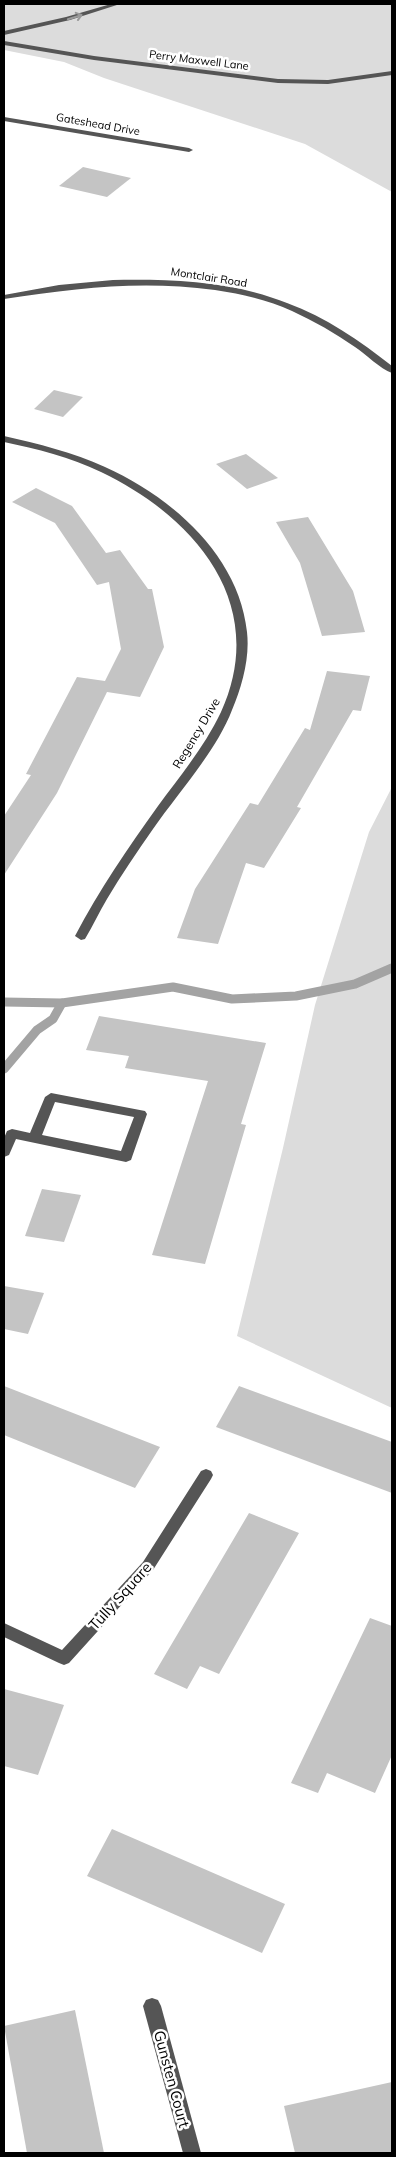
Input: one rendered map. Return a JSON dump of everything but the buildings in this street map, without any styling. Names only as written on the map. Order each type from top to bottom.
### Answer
[{"type":"street","points":[[4,34],[117,4]]},
{"type":"street","name":"Perry Maxwell Lane","points":[[4,43],[94,58],[278,80],[328,82],[392,73]]},
{"type":"street","name":"Gateshead Drive","points":[[4,119],[189,150]]},
{"type":"street","name":"Montclair Road","points":[[4,297],[73,285],[135,280],[195,284],[269,299],[316,319],[356,343],[392,370]]},
{"type":"street","name":"Regency Drive","points":[[4,439],[41,448],[96,466],[132,484],[163,504],[190,527],[212,552],[226,573],[237,601],[242,631],[242,656],[236,687],[226,712],[194,762],[118,869],[81,936]]},
{"type":"street","points":[[4,1152],[12,1134],[34,1139],[126,1156],[141,1114],[51,1097],[34,1139]]},
{"type":"street","name":"Tully Square","points":[[4,1630],[64,1658],[148,1566],[206,1475]]},
{"type":"street","name":"Gunsten Court","points":[[152,2006],[192,2153]]},
{"type":"shaded area","points":[[4,4],[392,4],[392,192],[305,144],[104,78],[64,62],[4,50]]},
{"type":"shaded area","points":[[392,787],[392,1408],[237,1336],[283,1148],[315,1005],[369,832]]},
{"type":"waterway","points":[[62,1003],[173,987],[232,999],[296,996],[355,984],[392,968]]},
{"type":"waterway","points":[[4,1002],[62,1003]]},
{"type":"waterway","points":[[4,1069],[37,1030],[53,1019],[62,1003]]}]
